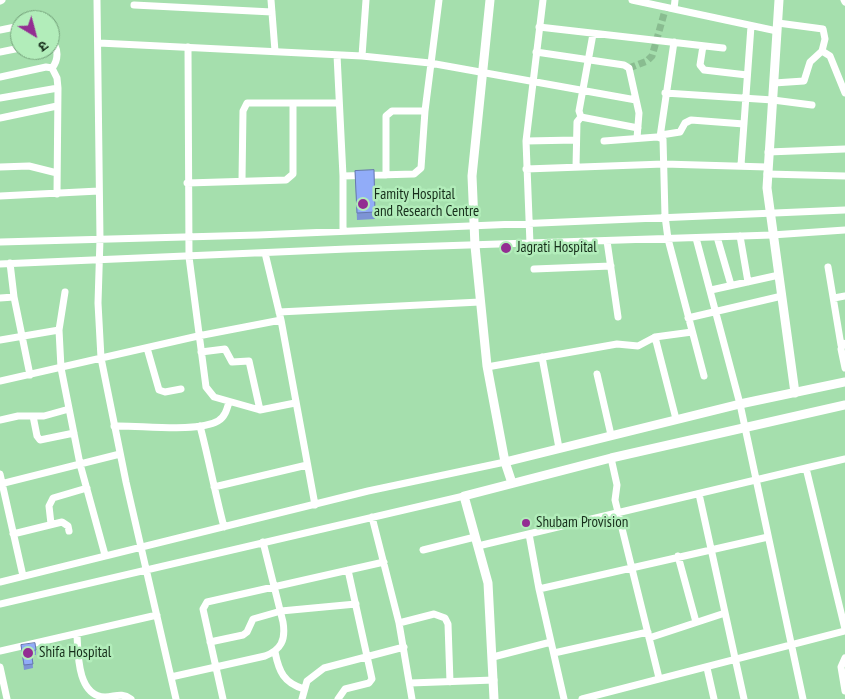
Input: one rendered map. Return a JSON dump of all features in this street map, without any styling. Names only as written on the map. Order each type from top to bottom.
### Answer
[{"type":"street","points":[[97,0],[100,239],[98,260],[101,358],[120,454],[176,699]]},
{"type":"street","points":[[271,0],[275,51]]},
{"type":"street","points":[[362,56],[366,0]]},
{"type":"street","points":[[343,176],[418,172],[421,168],[430,63],[439,0]]},
{"type":"street","points":[[490,0],[472,176],[474,226],[487,367],[505,462],[512,484]]},
{"type":"street","points":[[530,244],[526,141],[543,0]]},
{"type":"street","points":[[632,0],[751,26],[823,29],[826,38],[822,51],[810,62],[804,81],[774,83]]},
{"type":"street","points":[[674,8],[675,0]]},
{"type":"street","points":[[779,0],[767,171],[769,212],[795,393]]},
{"type":"street","points":[[134,5],[272,12]]},
{"type":"street","points":[[539,26],[593,34],[723,48]]},
{"type":"street","points":[[741,165],[751,26]]},
{"type":"street","points":[[581,117],[579,111],[593,34]]},
{"type":"street","points":[[674,42],[665,93],[661,136],[664,142],[665,216],[668,239],[704,376]]},
{"type":"street","points":[[98,43],[362,56],[430,63],[636,100]]},
{"type":"street","points":[[703,46],[700,65],[704,70],[747,75]]},
{"type":"street","points":[[188,47],[187,183],[189,257],[206,387],[209,393],[228,402],[260,410],[295,403]]},
{"type":"street","points":[[822,51],[830,56],[845,92]]},
{"type":"street","points":[[536,52],[629,68],[636,100],[637,138]]},
{"type":"street","points":[[337,55],[343,176],[343,230]]},
{"type":"street","points":[[52,68],[56,60]]},
{"type":"street","points":[[0,77],[46,67],[52,68]]},
{"type":"street","points":[[52,68],[57,78],[58,88],[56,194]]},
{"type":"street","points":[[0,98],[58,88]]},
{"type":"street","points":[[665,93],[773,100],[812,105]]},
{"type":"street","points":[[242,180],[244,106],[251,101],[339,103]]},
{"type":"street","points":[[187,183],[286,180],[291,178],[293,174],[294,103]]},
{"type":"street","points":[[0,118],[57,106]]},
{"type":"street","points":[[386,175],[386,116],[392,111],[425,111]]},
{"type":"street","points":[[581,117],[638,128]]},
{"type":"street","points":[[576,167],[577,122],[581,117]]},
{"type":"street","points":[[604,141],[661,136],[680,132],[685,123],[690,120],[744,124]]},
{"type":"street","points":[[526,141],[576,140]]},
{"type":"street","points":[[768,152],[845,149]]},
{"type":"street","points":[[526,169],[664,164],[741,165],[767,171],[845,176]]},
{"type":"street","points":[[0,167],[29,166],[57,173]]},
{"type":"street","points":[[0,196],[99,191]]},
{"type":"street","points":[[0,242],[188,235],[258,235],[343,230],[529,224],[665,216],[845,210]]},
{"type":"street","points":[[0,264],[772,235],[845,230]]},
{"type":"street","points":[[740,236],[748,282]]},
{"type":"street","points":[[717,237],[731,285]]},
{"type":"street","points":[[696,238],[740,404],[803,699]]},
{"type":"street","points":[[607,241],[618,317]]},
{"type":"street","points":[[265,253],[281,320],[315,505]]},
{"type":"street","points":[[10,263],[14,297],[30,375]]},
{"type":"street","points":[[534,269],[611,266]]},
{"type":"street","points":[[828,267],[843,343],[845,368]]},
{"type":"street","points":[[711,290],[779,274]]},
{"type":"street","points":[[65,292],[59,330],[61,368],[80,464],[105,555]]},
{"type":"street","points":[[688,318],[782,296]]},
{"type":"street","points":[[834,298],[845,296]]},
{"type":"street","points":[[0,298],[14,297]]},
{"type":"street","points":[[279,312],[480,302]]},
{"type":"street","points":[[0,381],[198,336],[281,320]]},
{"type":"street","points":[[0,340],[59,330]]},
{"type":"street","points":[[487,367],[617,344],[638,346],[655,337],[692,332]]},
{"type":"street","points":[[655,337],[676,419]]},
{"type":"street","points":[[147,348],[159,390],[181,389]]},
{"type":"street","points":[[201,352],[226,349],[232,362],[249,361],[260,410]]},
{"type":"street","points":[[542,357],[559,448]]},
{"type":"street","points":[[598,374],[611,435]]},
{"type":"street","points":[[0,582],[141,546],[505,462],[676,419],[845,382]]},
{"type":"street","points":[[114,426],[200,426],[217,422],[223,417],[228,402]]},
{"type":"street","points":[[0,604],[464,496],[611,458],[845,405]]},
{"type":"street","points":[[0,420],[69,409]]},
{"type":"street","points":[[32,416],[37,436],[40,440],[74,433]]},
{"type":"street","points":[[200,426],[224,527]]},
{"type":"street","points":[[1,483],[120,454]]},
{"type":"street","points":[[611,458],[617,486],[616,500],[618,512],[659,678]]},
{"type":"street","points":[[423,550],[529,534],[845,459]]},
{"type":"street","points":[[214,488],[308,466]]},
{"type":"street","points":[[582,699],[659,678],[707,668],[845,630],[806,468]]},
{"type":"street","points":[[0,474],[23,576]]},
{"type":"street","points":[[51,524],[49,506],[53,498],[87,488]]},
{"type":"street","points":[[700,494],[744,699]]},
{"type":"street","points":[[464,496],[488,583],[494,699]]},
{"type":"street","points":[[372,517],[399,623],[412,699]]},
{"type":"street","points":[[14,534],[62,522],[68,526],[69,531]]},
{"type":"street","points":[[529,534],[539,589],[564,699]]},
{"type":"street","points":[[539,589],[768,536]]},
{"type":"street","points":[[170,677],[216,668],[275,652],[283,644],[285,632],[264,542]]},
{"type":"street","points":[[678,556],[696,622]]},
{"type":"street","points":[[223,699],[203,609],[207,602],[384,562]]},
{"type":"street","points":[[338,699],[345,689],[370,682],[367,656],[348,570]]},
{"type":"street","points":[[210,642],[243,635],[247,632],[254,619],[281,611],[356,604]]},
{"type":"street","points":[[554,653],[648,635],[725,613]]},
{"type":"street","points":[[399,623],[434,614],[445,618],[448,624],[450,682]]},
{"type":"street","points":[[0,651],[157,615]]},
{"type":"street","points":[[77,634],[80,670],[92,692],[100,696],[118,694],[131,699]]},
{"type":"street","points":[[493,657],[551,642]]},
{"type":"street","points":[[302,699],[304,689],[314,674],[324,668],[404,647]]},
{"type":"street","points":[[275,652],[282,676],[294,686],[304,689]]},
{"type":"street","points":[[845,658],[841,667],[845,691]]},
{"type":"street","points":[[0,667],[7,699]]},
{"type":"street","points":[[707,668],[714,699]]},
{"type":"street","points":[[410,683],[494,680]]},
{"type":"building","points":[[374,170],[375,212],[357,213],[355,171]]},
{"type":"building","points":[[35,643],[36,650],[31,651],[33,664],[24,665],[21,645]]},
{"type":"tunnel","points":[[629,68],[647,61],[652,56],[666,7]]},
{"type":"place","name":"Famity Hospital and Research Centre","points":[[363,204]]},
{"type":"place","name":"Jagrati Hospital","points":[[506,248]]},
{"type":"place","name":"Shubam Provision","points":[[526,523]]},
{"type":"place","name":"Shifa Hospital","points":[[28,653]]}]
